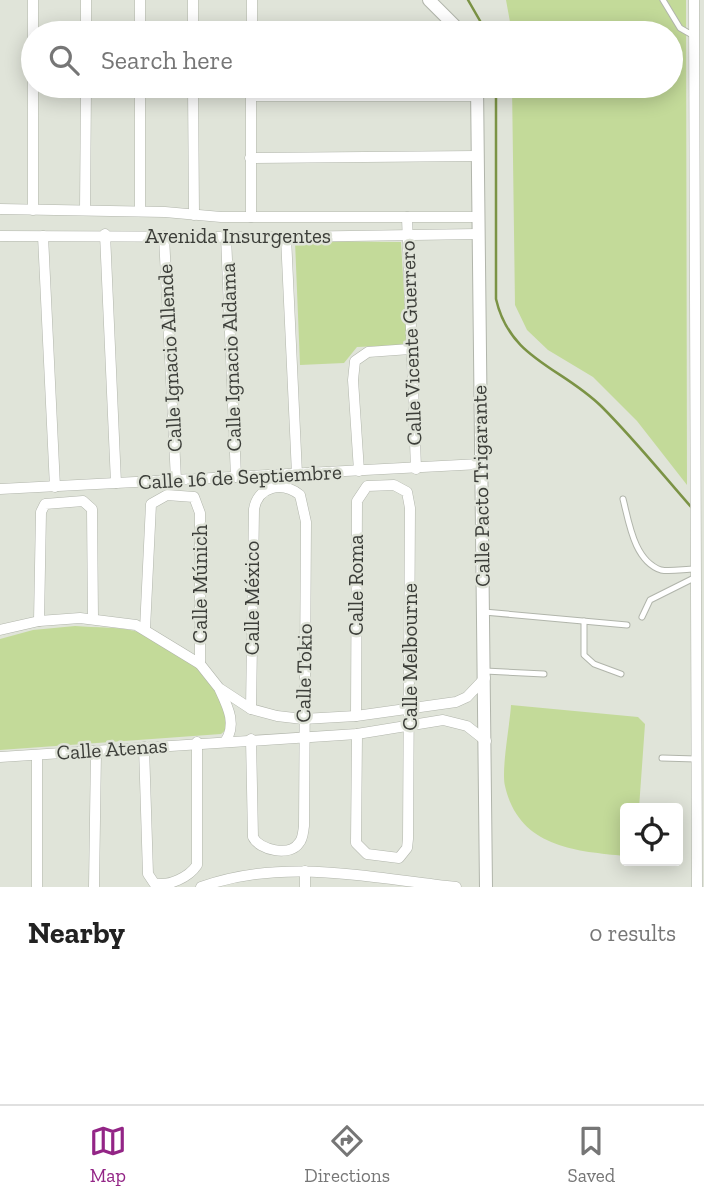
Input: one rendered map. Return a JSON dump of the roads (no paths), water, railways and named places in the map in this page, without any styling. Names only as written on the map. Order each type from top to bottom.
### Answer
[{"type":"street","points":[[33,0],[33,21]]},
{"type":"street","points":[[86,0],[86,21]]},
{"type":"street","points":[[140,0],[140,21]]},
{"type":"street","points":[[193,0],[193,21]]},
{"type":"street","points":[[252,0],[252,21]]},
{"type":"street","points":[[429,0],[450,21]]},
{"type":"street","points":[[694,0],[697,887]]},
{"type":"street","points":[[33,98],[33,209]]},
{"type":"street","points":[[85,210],[86,98]]},
{"type":"street","points":[[140,98],[140,211]]},
{"type":"street","points":[[193,98],[194,215]]},
{"type":"street","points":[[251,98],[251,217]]},
{"type":"street","name":"Calle Pacto Trigarante","points":[[477,98],[476,217],[486,741],[486,887]]},
{"type":"street","points":[[250,158],[476,156]]},
{"type":"street","name":"Avenida Insurgentes","points":[[0,209],[140,211],[251,217],[476,217]]},
{"type":"street","name":"Calle Vicente Guerrero","points":[[407,217],[416,469]]},
{"type":"street","points":[[105,234],[116,483]]},
{"type":"street","name":"Avenida Insurgentes","points":[[0,236],[105,234],[286,237],[477,234]]},
{"type":"street","points":[[43,236],[55,486]]},
{"type":"street","name":"Calle Ignacio Allende","points":[[164,236],[176,480]]},
{"type":"street","name":"Calle Ignacio Aldama","points":[[226,236],[236,477]]},
{"type":"street","points":[[286,237],[297,474]]},
{"type":"street","points":[[359,471],[353,380],[355,361],[377,351],[410,349]]},
{"type":"street","name":"Calle 16 de Septiembre","points":[[0,489],[480,464]]},
{"type":"street","name":"Calle Melbourne","points":[[357,734],[356,843],[367,854],[394,858],[404,854],[408,839],[410,508],[407,492],[403,487],[394,485]]},
{"type":"street","name":"Calle Roma","points":[[356,716],[357,500],[367,486],[394,485]]},
{"type":"street","name":"Calle México","points":[[251,709],[253,517],[255,500],[263,490]]},
{"type":"street","name":"Calle Tokio","points":[[251,739],[252,829],[256,843],[286,851],[300,843],[304,826],[305,509],[300,495],[295,491],[263,490]]},
{"type":"street","name":"Calle Múnich","points":[[145,629],[151,504],[161,496],[194,497],[199,507],[200,664]]},
{"type":"street","points":[[39,621],[40,520],[42,507],[50,501],[83,501],[92,509],[93,619]]},
{"type":"street","points":[[0,630],[39,621],[93,619],[122,622],[145,629],[200,664],[219,688],[231,720],[230,735],[225,741]]},
{"type":"street","points":[[219,688],[251,709],[303,719],[356,716],[456,702],[467,697],[485,675]]},
{"type":"street","name":"Calle Atenas","points":[[0,757],[197,742],[357,734],[443,720],[458,722],[486,741]]},
{"type":"street","points":[[144,747],[148,874],[154,883],[160,885],[188,875],[197,864],[197,742]]},
{"type":"street","points":[[94,887],[96,751]]},
{"type":"street","points":[[37,755],[37,887]]},
{"type":"street","points":[[305,871],[305,887]]},
{"type":"street","points":[[201,887],[243,874],[305,871],[365,882],[456,887]]},
{"type":"street","points":[[243,874],[243,887]]},
{"type":"lane","points":[[663,0],[676,21]]},
{"type":"lane","points":[[683,30],[694,36]]},
{"type":"lane","points":[[694,488],[704,498]]},
{"type":"lane","points":[[623,499],[634,538],[644,556],[661,570],[694,573]]},
{"type":"lane","points":[[642,617],[650,600],[694,573]]},
{"type":"lane","points":[[484,612],[627,625]]},
{"type":"lane","points":[[584,621],[584,655],[594,664],[621,674]]},
{"type":"lane","points":[[485,675],[544,674]]},
{"type":"lane","points":[[662,758],[696,759]]},
{"type":"waterway","points":[[468,0],[480,21]]},
{"type":"waterway","points":[[496,98],[496,299],[503,320],[525,349],[587,393],[602,407],[692,508]]}]
